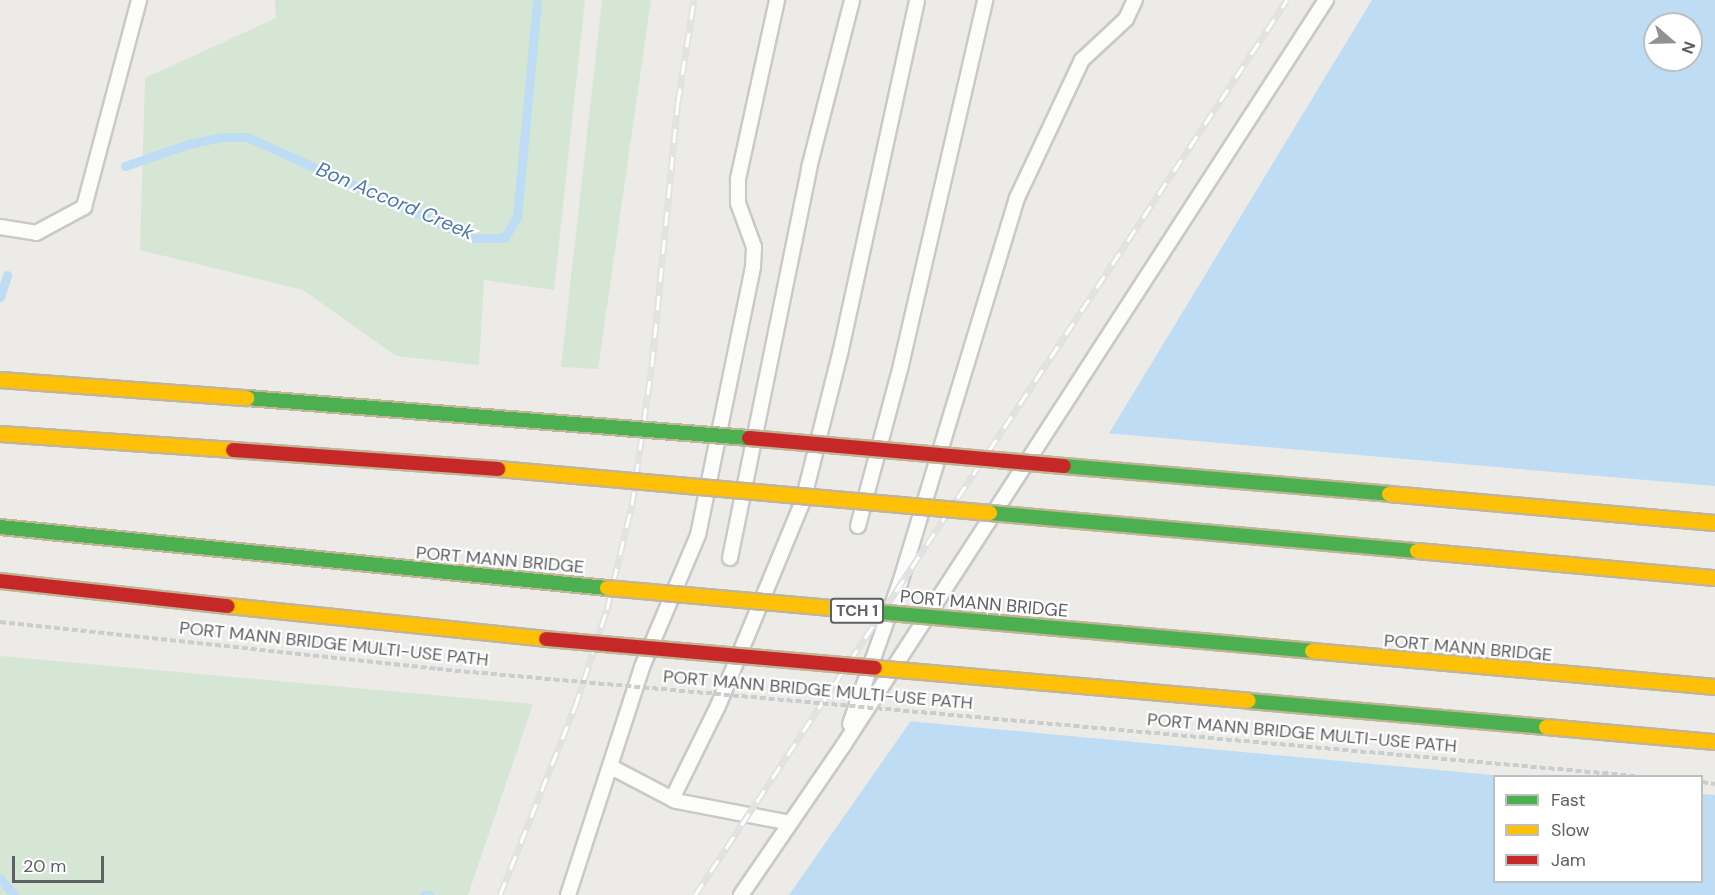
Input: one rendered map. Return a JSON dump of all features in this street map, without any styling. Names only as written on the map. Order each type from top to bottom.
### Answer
[{"type":"highway","points":[[0,380],[465,413],[1715,523]]},
{"type":"highway","points":[[0,434],[459,466],[1715,578]]},
{"type":"highway","name":"PORT MANN BRIDGE","points":[[0,527],[448,574],[1715,687]]},
{"type":"highway","points":[[0,582],[442,630],[1715,742]]},
{"type":"lane","points":[[0,227],[36,233],[84,207],[139,0]]},
{"type":"lane","points":[[568,895],[642,667],[698,535],[753,267],[754,247],[738,203],[738,179],[777,0]]},
{"type":"lane","points":[[730,558],[809,168],[852,0]]},
{"type":"lane","points":[[672,799],[718,706],[803,501],[840,354],[917,0]]},
{"type":"lane","points":[[858,526],[901,366],[985,0]]},
{"type":"lane","points":[[843,746],[900,583],[1017,198],[1082,60],[1126,19],[1135,0]]},
{"type":"lane","points":[[741,895],[843,746],[1326,0]]},
{"type":"lane","points":[[611,767],[672,799],[790,823]]},
{"type":"path","name":"PORT MANN BRIDGE MULTI-USE PATH","points":[[0,621],[438,669],[1613,775]]},
{"type":"green space","points":[[275,0],[585,0],[554,290],[484,280],[479,365],[396,356],[303,290],[140,250],[145,78],[276,18]]},
{"type":"green space","points":[[602,0],[651,0],[598,369],[561,367]]},
{"type":"green space","points":[[0,656],[533,704],[468,895],[0,895]]},
{"type":"water","points":[[1372,0],[1715,0],[1715,895],[789,895],[1088,468]]},
{"type":"pier","points":[[1105,433],[1715,486],[1715,795],[1703,794],[1703,775],[1493,775],[907,721]]},
{"type":"waterway","name":"Bon Accord Creek","points":[[125,166],[189,144],[223,137],[247,137],[472,238],[504,238],[517,217],[537,0]]},
{"type":"waterway","name":"Bon Accord Creek","points":[[0,297],[7,275]]},
{"type":"waterway","name":"Bon Accord Creek","points":[[0,878],[14,895]]},
{"type":"waterway","name":"Bon Accord Creek","points":[[424,895],[429,895]]},
{"type":"railway","points":[[500,895],[575,707],[607,609],[632,505],[652,365],[678,102],[694,0]]},
{"type":"railway","points":[[695,895],[1287,0]]},
{"type":"traffic: fast","points":[[247,398],[749,438]]},
{"type":"traffic: fast","points":[[1064,466],[1389,494]]},
{"type":"traffic: fast","points":[[990,513],[1417,551]]},
{"type":"traffic: fast","points":[[0,527],[607,588]]},
{"type":"traffic: fast","points":[[866,611],[1312,651]]},
{"type":"traffic: fast","points":[[1249,701],[1546,727]]},
{"type":"traffic: slow","points":[[0,380],[247,398]]},
{"type":"traffic: slow","points":[[0,434],[233,450]]},
{"type":"traffic: slow","points":[[498,469],[990,513]]},
{"type":"traffic: slow","points":[[1389,494],[1715,523]]},
{"type":"traffic: slow","points":[[1417,551],[1715,578]]},
{"type":"traffic: slow","points":[[607,588],[866,611]]},
{"type":"traffic: slow","points":[[228,606],[546,639]]},
{"type":"traffic: slow","points":[[1312,651],[1715,687]]},
{"type":"traffic: slow","points":[[875,668],[1249,701]]},
{"type":"traffic: slow","points":[[1546,727],[1715,742]]},
{"type":"traffic: jam","points":[[749,438],[1064,466]]},
{"type":"traffic: jam","points":[[233,450],[498,469]]},
{"type":"traffic: jam","points":[[0,581],[228,606]]},
{"type":"traffic: jam","points":[[546,639],[875,668]]}]
